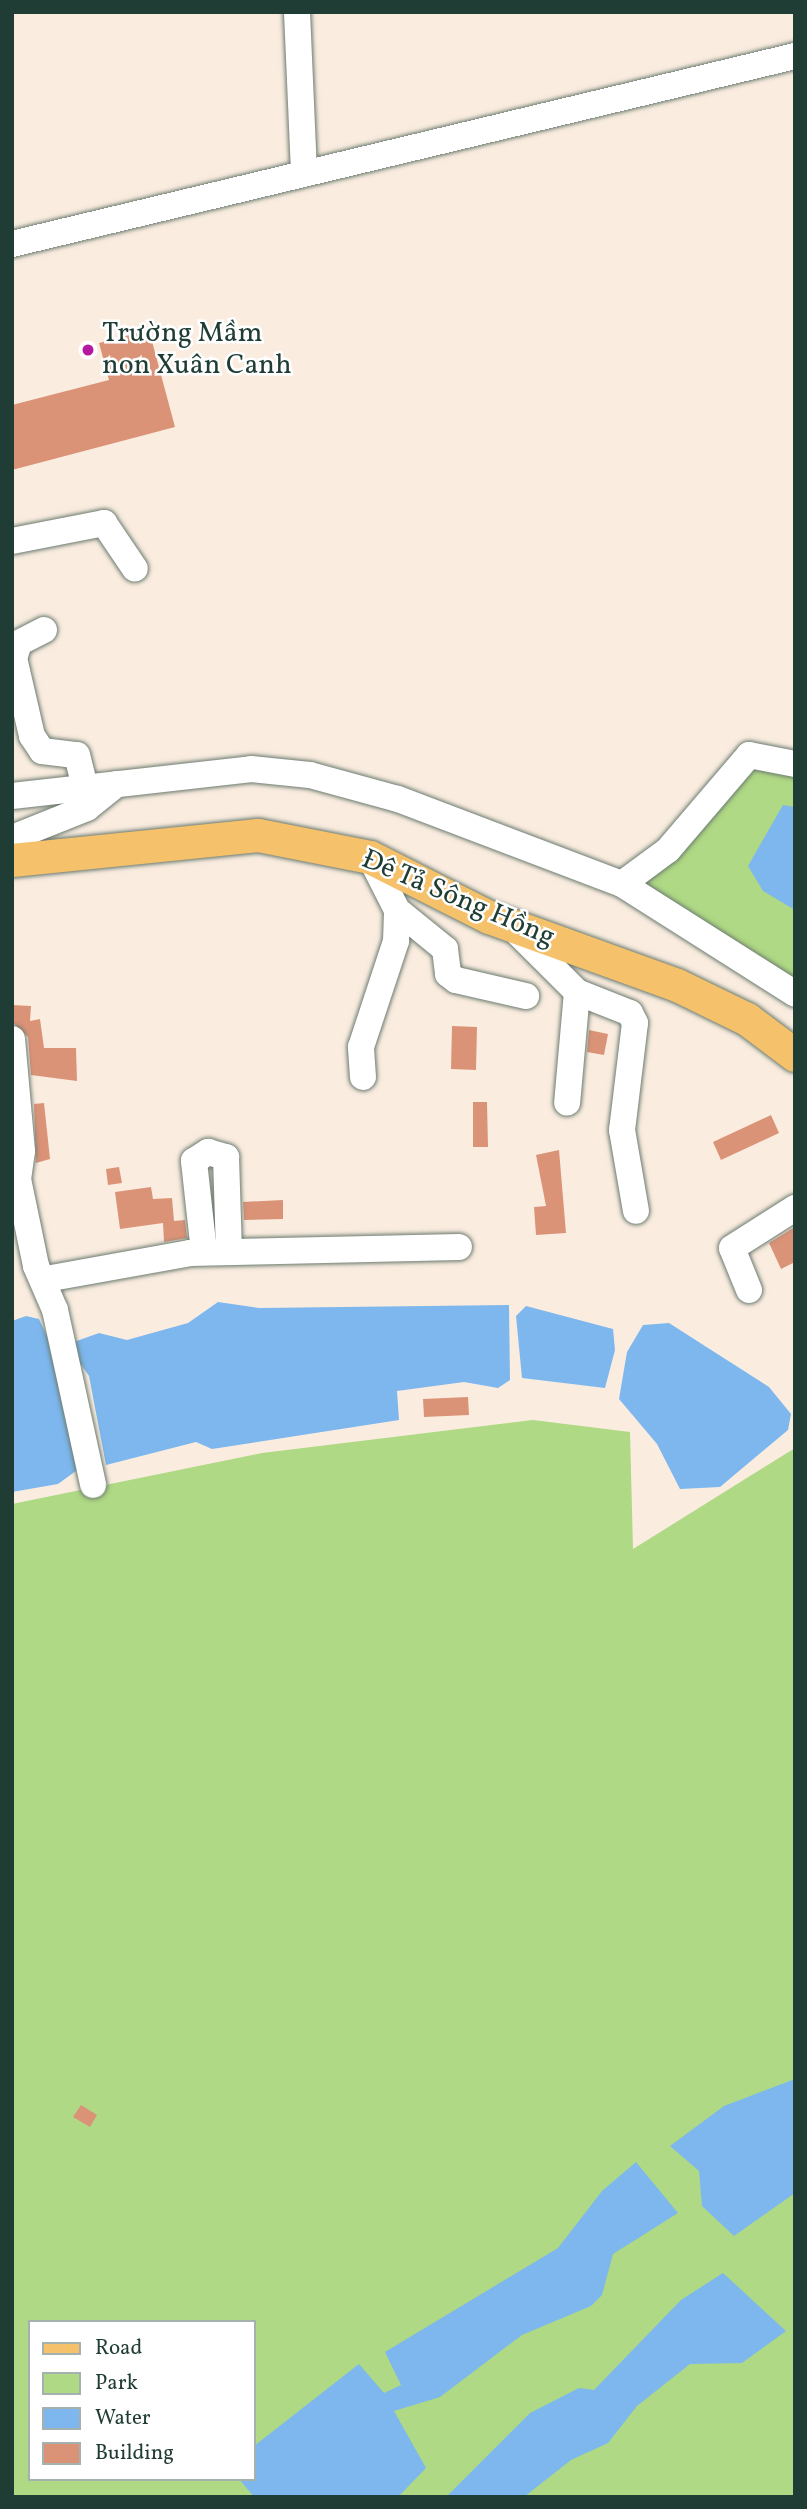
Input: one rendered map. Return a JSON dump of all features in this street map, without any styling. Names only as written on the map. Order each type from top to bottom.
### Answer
[{"type":"main road","name":"Đê Tả Sông Hồng","points":[[12,860],[258,835],[370,858],[510,925],[677,985],[747,1019],[795,1055]]},
{"type":"street","points":[[297,12],[304,173]]},
{"type":"street","points":[[12,244],[795,56]]},
{"type":"street","points":[[12,541],[104,523],[135,569]]},
{"type":"street","points":[[44,630],[19,643],[14,658],[32,736],[43,751],[77,755],[85,788]]},
{"type":"street","points":[[622,884],[668,850],[749,755],[795,764]]},
{"type":"street","points":[[12,796],[251,769],[310,775],[398,799],[622,884],[795,994]]},
{"type":"street","points":[[12,838],[87,808],[117,784]]},
{"type":"street","points":[[370,858],[397,910],[445,949],[447,974],[456,980],[526,996]]},
{"type":"street","points":[[363,1077],[361,1047],[396,941],[397,910]]},
{"type":"street","points":[[510,925],[577,992],[630,1013],[635,1023],[622,1130],[636,1212]]},
{"type":"street","points":[[567,1103],[577,992]]},
{"type":"street","points":[[12,1039],[22,1151],[18,1179],[31,1271],[93,1485]]},
{"type":"street","points":[[749,1290],[732,1248],[795,1208]]},
{"type":"street","points":[[31,1271],[216,1252],[459,1247]]},
{"type":"green space","points":[[795,766],[795,994],[622,884],[729,771]]},
{"type":"green space","points":[[533,1420],[630,1432],[633,1549],[795,1448],[795,2497],[12,2497],[12,1504],[262,1453]]},
{"type":"water","points":[[783,805],[795,807],[795,910],[763,891],[748,866]]},
{"type":"water","points":[[218,1302],[259,1308],[509,1305],[510,1380],[498,1388],[464,1382],[397,1391],[399,1420],[212,1449],[196,1442],[106,1465],[89,1376],[75,1356],[74,1342],[99,1333],[127,1340],[188,1323]]},
{"type":"water","points":[[526,1306],[613,1329],[615,1350],[605,1388],[522,1378],[516,1316]]},
{"type":"water","points":[[26,1316],[39,1319],[50,1343],[80,1468],[58,1484],[12,1492],[12,1321]]},
{"type":"water","points":[[669,1323],[769,1387],[791,1414],[788,1430],[720,1487],[680,1489],[657,1444],[619,1399],[627,1352],[643,1325]]},
{"type":"water","points":[[795,2079],[795,2193],[734,2236],[702,2206],[699,2171],[670,2146],[724,2106]]},
{"type":"water","points":[[636,2162],[678,2213],[613,2254],[602,2295],[591,2306],[522,2335],[440,2397],[394,2411],[426,2468],[398,2497],[254,2497],[241,2481],[256,2481],[256,2444],[359,2364],[384,2393],[401,2385],[385,2352],[558,2248],[602,2191]]},
{"type":"water","points":[[723,2273],[786,2331],[742,2363],[690,2364],[637,2406],[608,2443],[571,2460],[524,2497],[446,2497],[530,2413],[579,2388],[594,2390],[681,2300]]},
{"type":"building","points":[[149,330],[175,427],[12,470],[12,405],[109,380],[99,343]]},
{"type":"building","points":[[12,1005],[31,1006],[30,1021],[40,1019],[44,1048],[76,1048],[77,1081],[31,1075],[28,1037],[12,1022]]},
{"type":"building","points":[[452,1026],[477,1027],[476,1070],[451,1069]]},
{"type":"building","points":[[589,1030],[608,1034],[604,1055],[587,1052]]},
{"type":"building","points":[[473,1102],[487,1102],[488,1147],[473,1147]]},
{"type":"building","points":[[44,1103],[50,1159],[36,1163],[34,1104]]},
{"type":"building","points":[[771,1115],[779,1133],[721,1160],[713,1142]]},
{"type":"building","points":[[559,1150],[566,1233],[536,1235],[534,1207],[546,1206],[536,1155]]},
{"type":"building","points":[[119,1167],[122,1183],[108,1185],[106,1169]]},
{"type":"building","points":[[151,1187],[153,1199],[172,1198],[174,1221],[185,1220],[187,1238],[164,1242],[163,1223],[120,1229],[115,1192]]},
{"type":"building","points":[[283,1200],[283,1219],[244,1220],[243,1202]]},
{"type":"building","points":[[795,1227],[795,1262],[781,1269],[769,1243]]},
{"type":"building","points":[[468,1397],[469,1415],[424,1417],[423,1399]]},
{"type":"building","points":[[81,2105],[97,2115],[90,2127],[73,2117]]},
{"type":"place","name":"Trường Mầm non Xuân Canh","points":[[88,350]]}]
